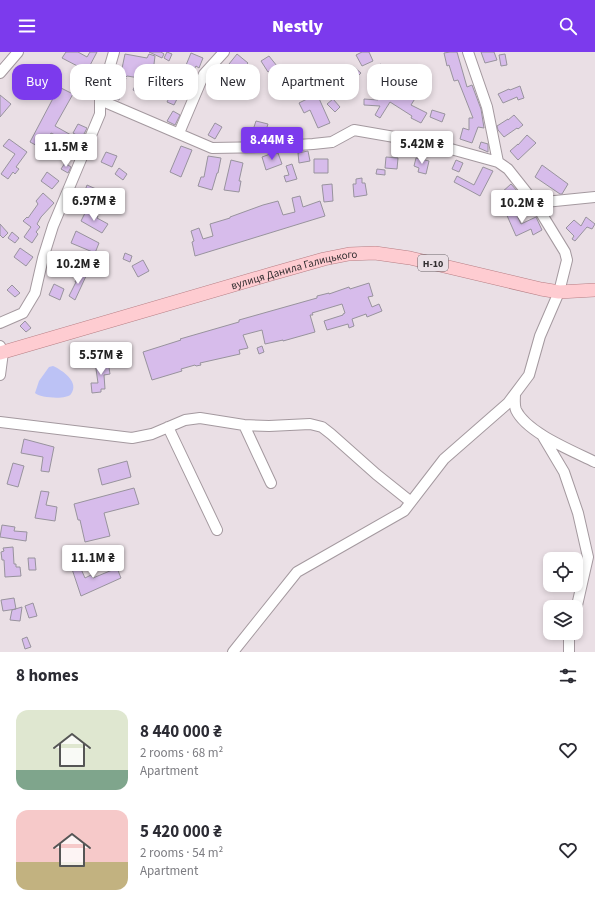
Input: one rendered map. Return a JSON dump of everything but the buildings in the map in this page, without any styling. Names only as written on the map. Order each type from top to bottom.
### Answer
[{"type":"main road","name":"вулиця Данила Галицького","points":[[1,351],[324,259],[349,254],[375,253],[410,258],[559,292],[595,290]]},
{"type":"street","points":[[0,73],[18,52]]},
{"type":"street","points":[[110,64],[114,52]]},
{"type":"street","points":[[179,133],[204,74],[224,52]]},
{"type":"street","points":[[468,52],[487,107],[498,162]]},
{"type":"street","points":[[0,323],[23,313],[34,293],[53,226],[100,114],[100,100],[212,148],[266,147],[332,142],[354,130],[429,143],[498,162],[508,169],[535,203],[565,252],[567,260],[559,292],[540,336],[529,375],[508,403],[444,459],[404,511],[297,572],[233,652]]},
{"type":"street","points":[[535,203],[595,197]]},
{"type":"street","points":[[0,375],[1,351]]},
{"type":"street","points":[[515,394],[515,408],[522,418],[548,440],[595,462]]},
{"type":"street","points":[[0,422],[132,438],[152,434],[185,420],[200,418],[244,425],[269,426],[310,424],[322,427],[411,502]]},
{"type":"street","points":[[244,425],[271,483]]},
{"type":"street","points":[[168,427],[217,530]]},
{"type":"street","points":[[542,435],[564,472],[578,513],[588,557],[578,600]]},
{"type":"street","points":[[569,640],[569,652]]},
{"type":"water","points":[[53,366],[65,373],[72,381],[73,390],[69,396],[53,398],[35,393],[39,381],[49,367]]}]
